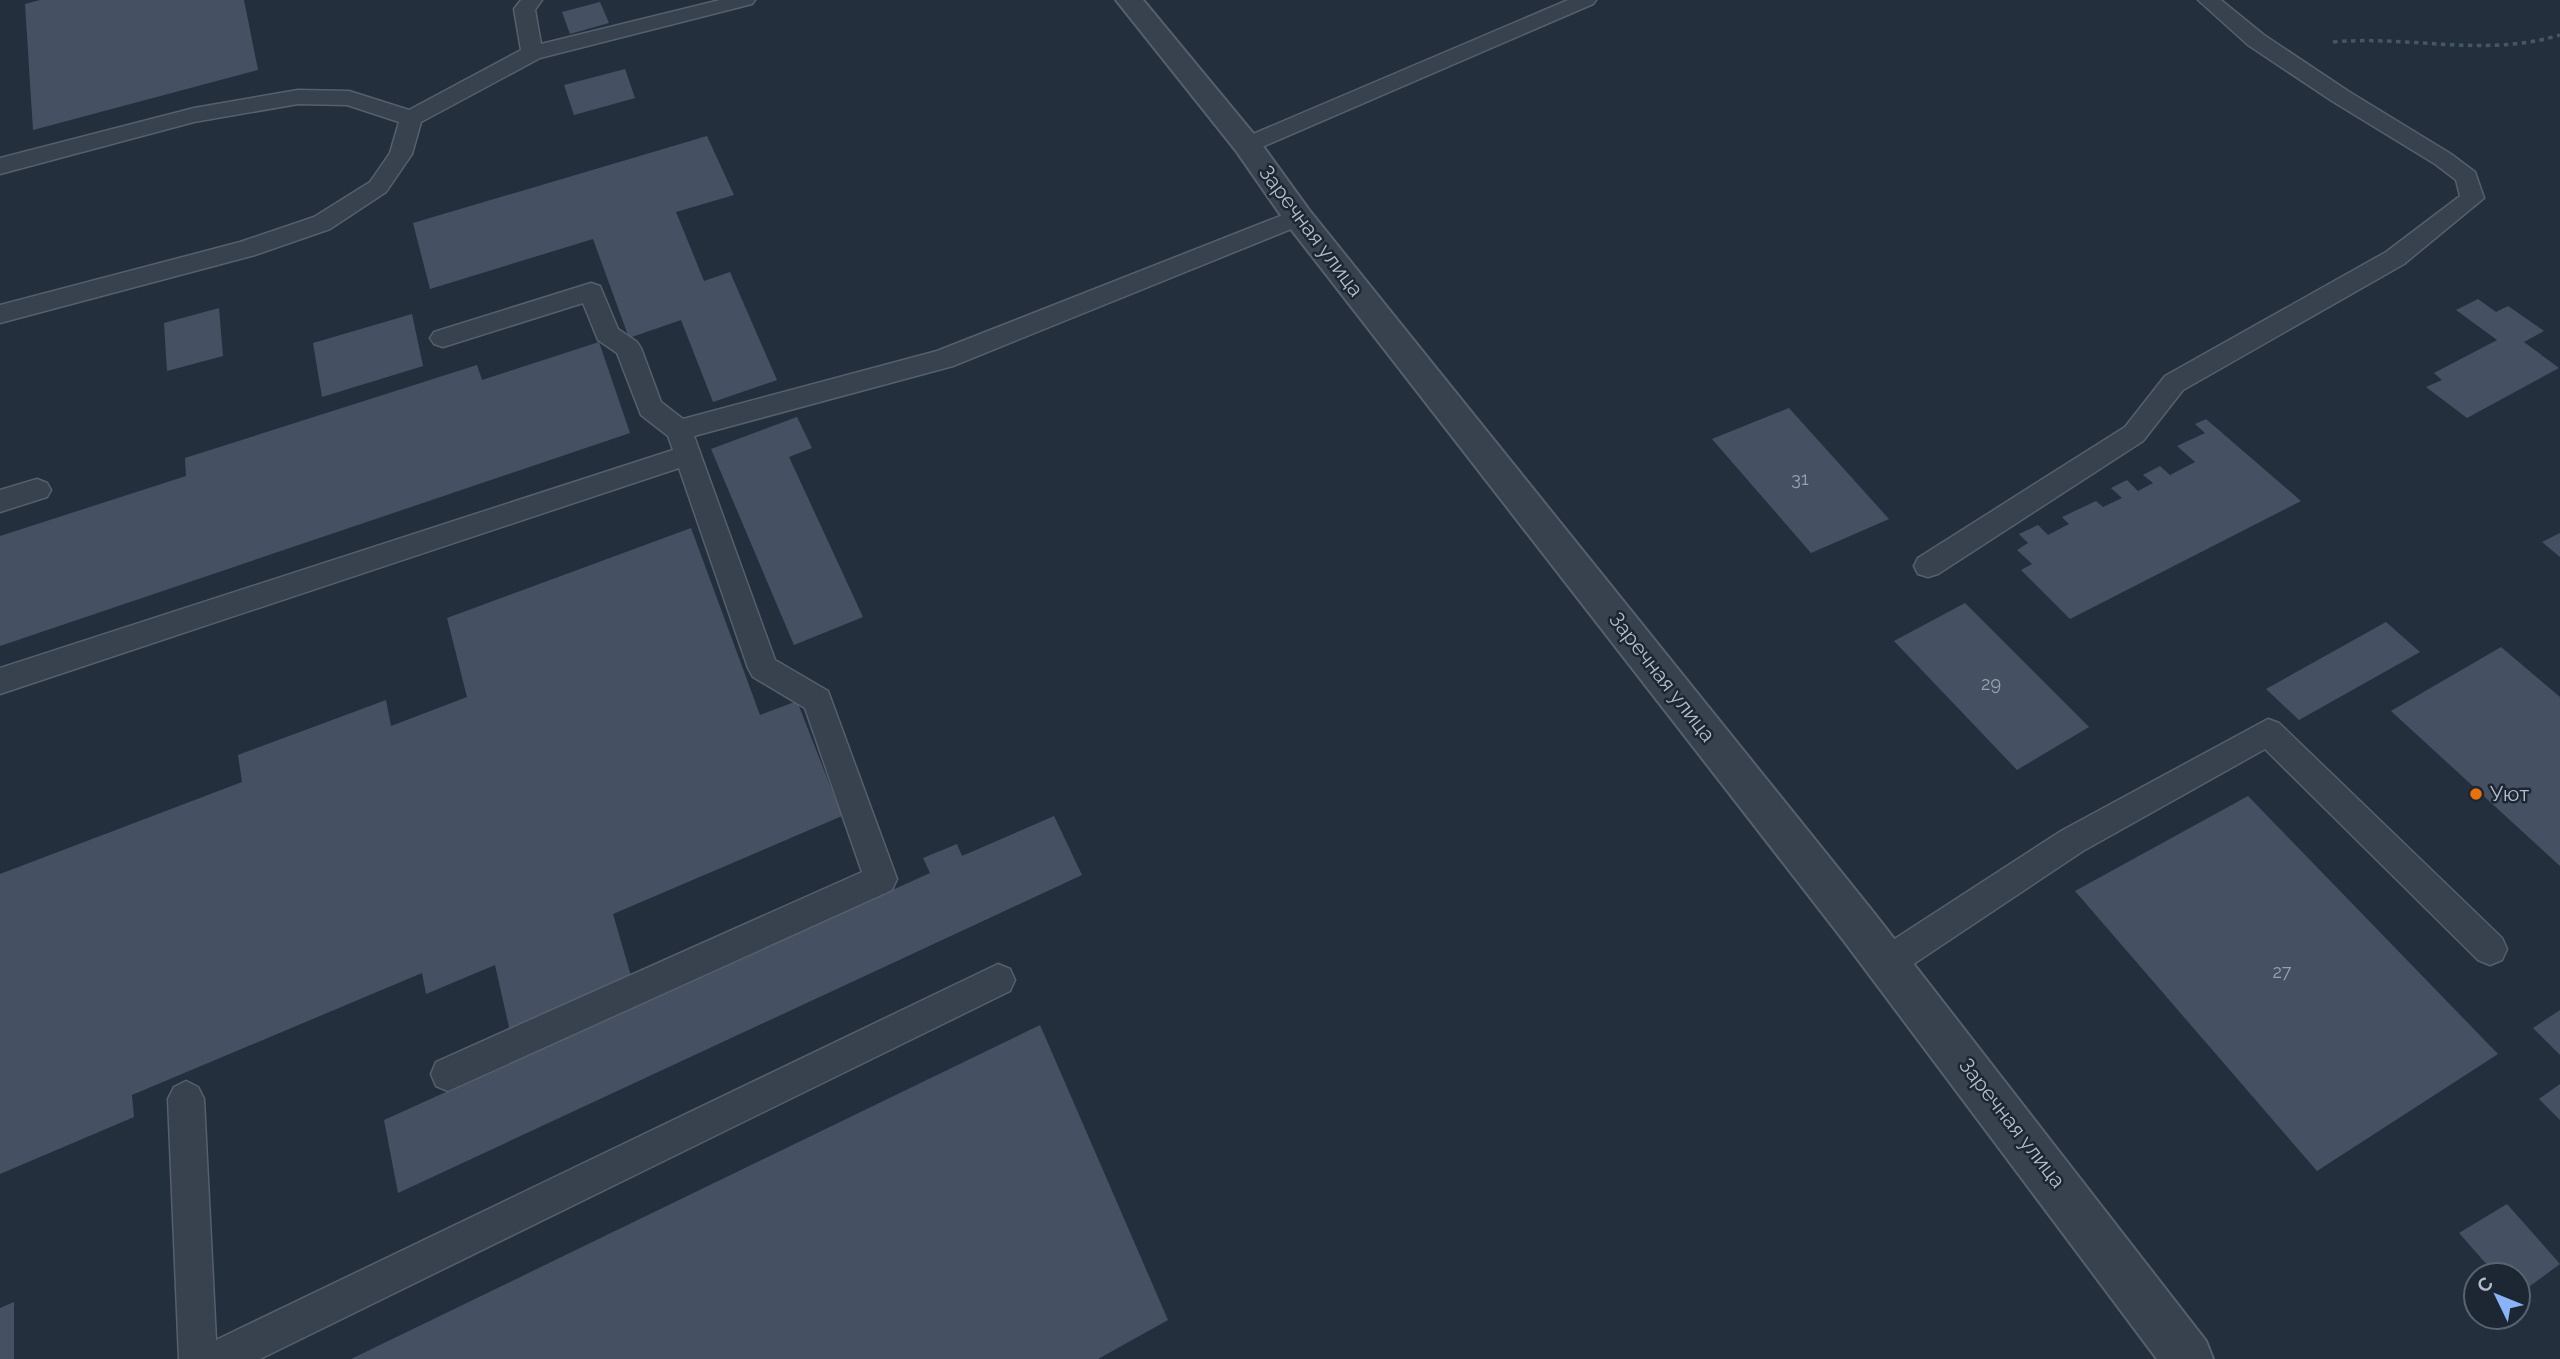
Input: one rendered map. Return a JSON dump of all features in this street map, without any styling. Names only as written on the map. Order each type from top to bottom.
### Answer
[{"type":"street","name":"Заречная улица","points":[[1129,0],[1247,145],[1298,217],[1888,962],[2057,1182],[2188,1359]]},
{"type":"lane","points":[[532,0],[524,9],[532,53]]},
{"type":"lane","points":[[0,166],[194,115],[298,97],[349,98],[411,118],[532,53],[745,0]]},
{"type":"lane","points":[[1247,145],[1586,0]]},
{"type":"lane","points":[[1928,566],[2134,434],[2174,383],[2395,258],[2472,198],[2467,177],[2443,159],[2340,96],[2256,40],[2208,0]]},
{"type":"lane","points":[[0,314],[246,249],[322,223],[377,187],[401,154],[411,118]]},
{"type":"lane","points":[[0,681],[683,442],[944,359],[1298,217]]},
{"type":"lane","points":[[443,338],[591,292],[607,334],[628,348],[650,408],[683,442],[763,668],[817,700],[881,879],[448,1074]]},
{"type":"lane","points":[[0,501],[37,490]]},
{"type":"lane","points":[[1888,962],[2072,841],[2268,732],[2490,949]]},
{"type":"lane","points":[[218,1359],[998,980]]},
{"type":"lane","points":[[186,1099],[198,1359]]},
{"type":"path","points":[[2256,40],[2314,45],[2356,38],[2463,47],[2544,41],[2560,35]]},
{"type":"building","points":[[40,0],[244,0],[258,70],[33,130],[25,4]]},
{"type":"building","points":[[600,2],[609,23],[570,34],[562,12]]},
{"type":"building","points":[[625,69],[635,98],[574,115],[564,85]]},
{"type":"building","points":[[707,136],[734,195],[676,212],[704,281],[730,272],[777,380],[713,402],[681,320],[629,338],[593,239],[430,289],[413,223]]},
{"type":"building","points":[[2478,299],[2496,312],[2508,306],[2544,331],[2524,342],[2559,368],[2467,418],[2426,387],[2442,380],[2434,373],[2497,340],[2456,310]]},
{"type":"building","points":[[219,308],[223,356],[167,371],[164,323]]},
{"type":"building","points":[[412,314],[423,366],[322,397],[313,343]]},
{"type":"building","points":[[599,342],[630,433],[0,646],[0,536],[186,476],[185,458],[477,365],[482,380]]},
{"type":"building","points":[[1789,408],[1889,519],[1811,553],[1712,439]]},
{"type":"building","points":[[797,417],[812,448],[789,457],[863,617],[794,645],[711,449]]},
{"type":"building","points":[[2206,419],[2301,501],[2070,619],[2021,570],[2032,564],[2017,550],[2028,543],[2019,534],[2038,525],[2048,535],[2069,524],[2062,517],[2096,501],[2103,507],[2122,498],[2111,488],[2127,480],[2138,491],[2153,483],[2143,475],[2160,466],[2170,475],[2195,462],[2177,446],[2205,433],[2195,424]]},
{"type":"building","points":[[691,528],[760,715],[797,701],[842,816],[613,914],[633,983],[511,1036],[495,965],[426,994],[422,973],[132,1095],[134,1117],[0,1174],[0,874],[242,782],[238,755],[386,700],[391,726],[467,697],[447,618]]},
{"type":"building","points":[[2560,533],[2560,557],[2542,542]]},
{"type":"building","points":[[1965,603],[2089,727],[2017,770],[1894,641]]},
{"type":"building","points":[[2386,622],[2420,652],[2299,720],[2266,689]]},
{"type":"building","points":[[2501,647],[2560,697],[2560,866],[2391,711]]},
{"type":"building","points":[[2248,796],[2498,1054],[2317,1171],[2075,891]]},
{"type":"building","points":[[1054,816],[1082,875],[398,1193],[384,1120],[930,873],[923,858],[957,844],[962,856]]},
{"type":"building","points":[[2560,1010],[2560,1055],[2533,1028]]},
{"type":"building","points":[[1040,1025],[1168,1320],[1098,1359],[351,1359]]},
{"type":"building","points":[[2560,1084],[2560,1120],[2539,1099]]},
{"type":"building","points":[[2507,1204],[2560,1264],[2532,1285],[2532,1261],[2484,1261],[2459,1233]]},
{"type":"building","points":[[14,1302],[14,1359],[0,1359],[0,1308]]},
{"type":"place","name":"Уют","points":[[2476,794]]}]
